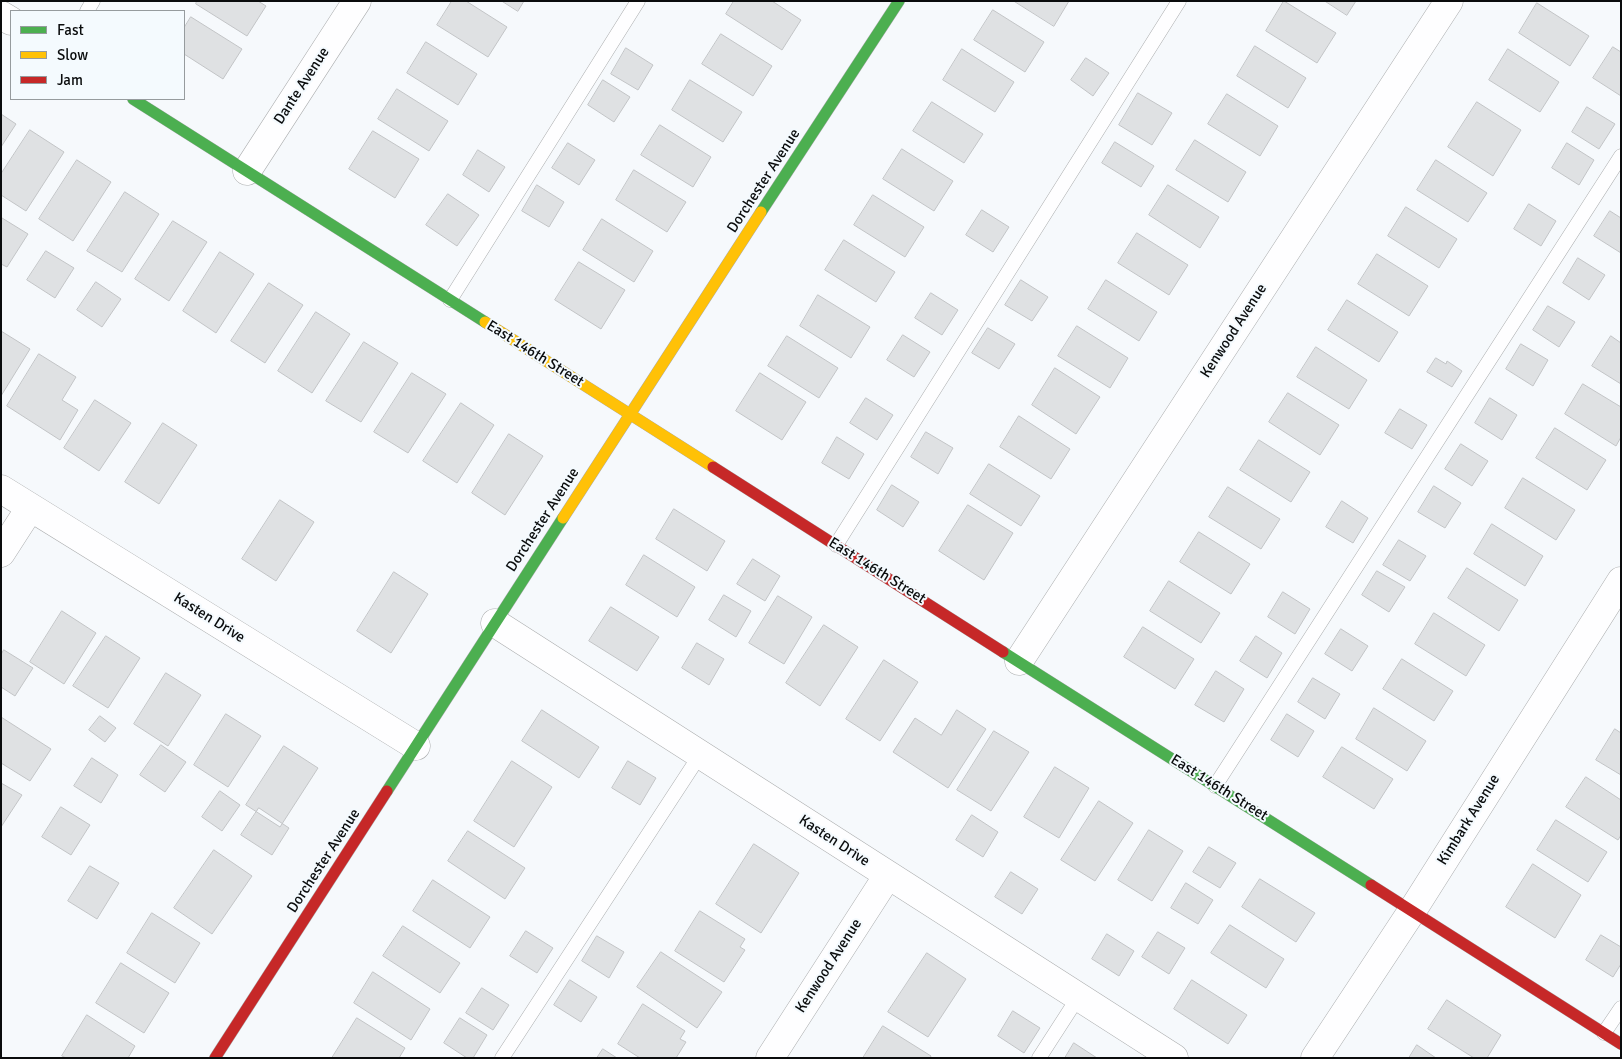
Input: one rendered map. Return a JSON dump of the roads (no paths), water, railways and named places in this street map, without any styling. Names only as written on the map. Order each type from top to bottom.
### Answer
[{"type":"street","name":"Dante Avenue","points":[[247,171],[357,1]]},
{"type":"street","name":"Dorchester Avenue","points":[[216,1058],[630,414],[899,1]]},
{"type":"street","name":"Kenwood Avenue","points":[[1019,661],[1449,1]]},
{"type":"street","name":"East 146th Street","points":[[135,100],[1621,1044]]},
{"type":"street","name":"Kasten Drive","points":[[1,489],[416,746]]},
{"type":"street","points":[[1,553],[30,508]]},
{"type":"street","name":"Kimbark Avenue","points":[[1315,1058],[1412,911],[1621,581]]},
{"type":"street","name":"Kasten Drive","points":[[495,623],[1174,1058]]},
{"type":"street","name":"Kenwood Avenue","points":[[770,1058],[888,875]]},
{"type":"lane","points":[[450,300],[638,1]]},
{"type":"lane","points":[[836,545],[1179,1]]},
{"type":"lane","points":[[1215,786],[1621,156]]},
{"type":"lane","points":[[502,1058],[700,755]]},
{"type":"lane","points":[[1039,1058],[1079,996]]},
{"type":"lane","points":[[1604,1033],[1621,1008]]}]
